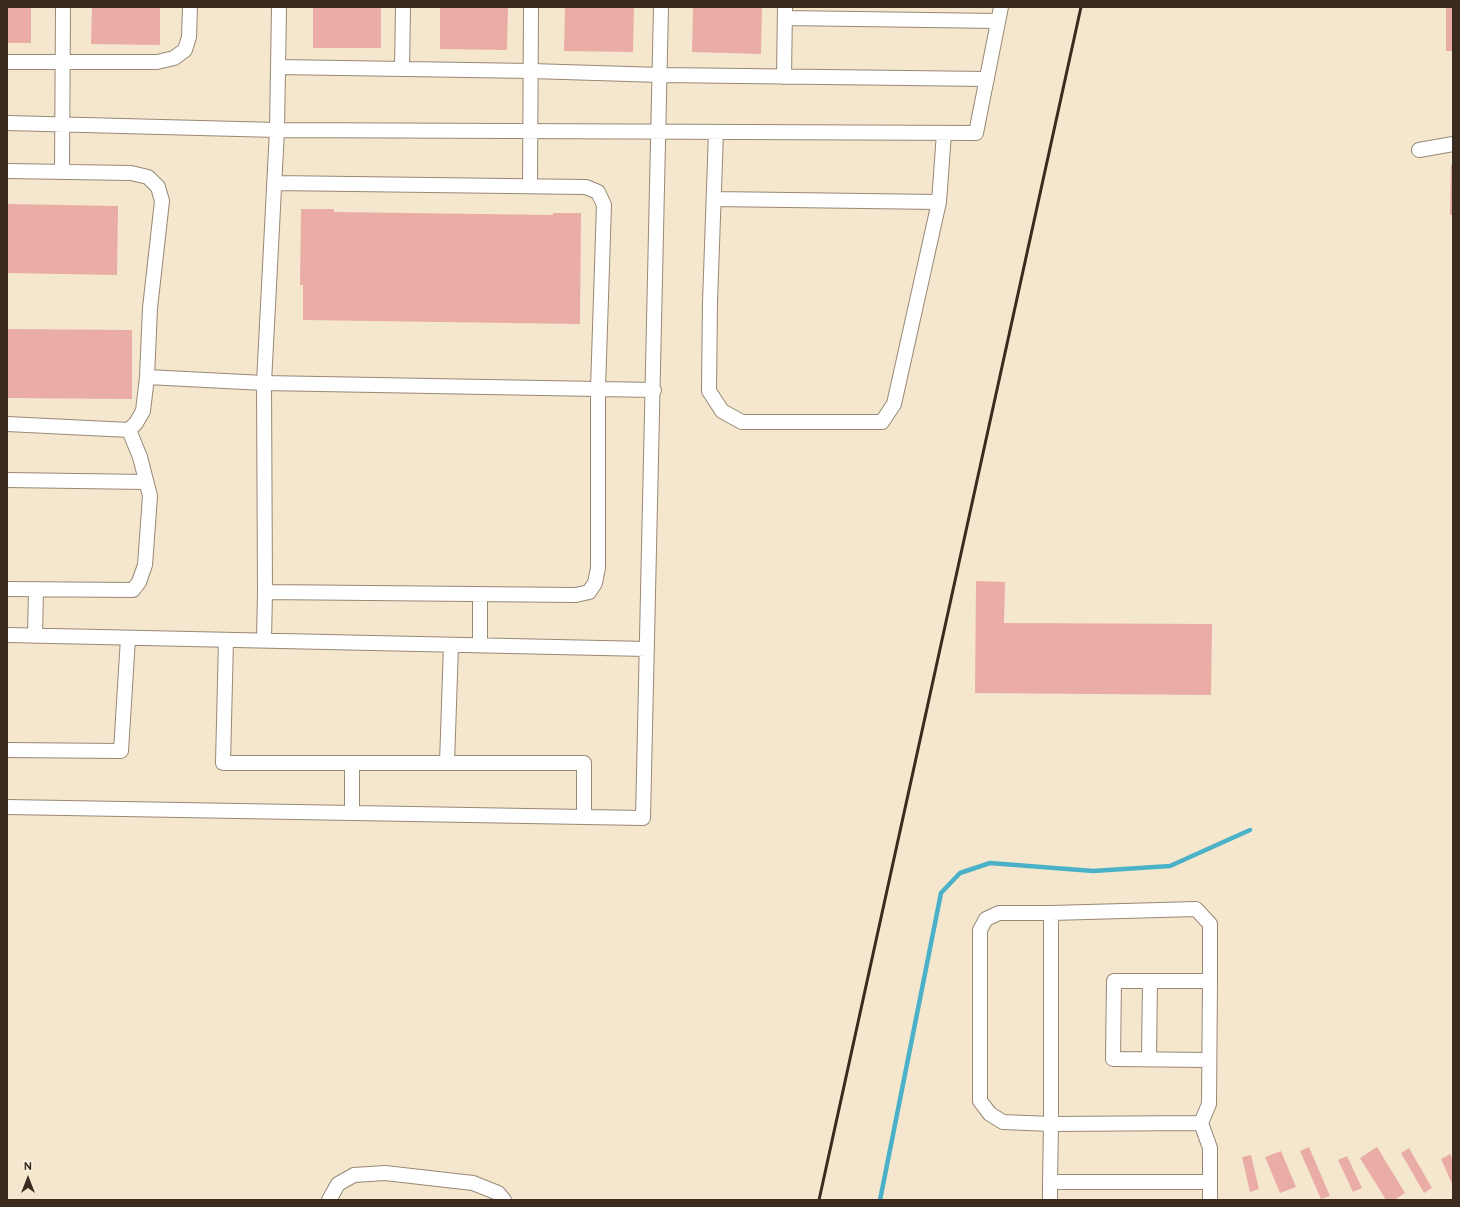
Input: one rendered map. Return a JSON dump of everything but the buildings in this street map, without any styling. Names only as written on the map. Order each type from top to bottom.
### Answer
[{"type":"lane","points":[[62,170],[63,7]]},
{"type":"lane","points":[[7,62],[157,62],[174,58],[185,50],[189,37],[190,7]]},
{"type":"lane","points":[[264,640],[264,383],[277,130],[279,7]]},
{"type":"lane","points":[[402,69],[403,7]]},
{"type":"lane","points":[[530,186],[531,7]]},
{"type":"lane","points":[[7,807],[644,818],[662,7]]},
{"type":"lane","points":[[7,123],[62,123],[277,130],[976,133],[1000,14],[785,13],[784,77]]},
{"type":"lane","points":[[278,67],[531,71],[661,76],[987,79]]},
{"type":"lane","points":[[716,132],[709,390],[722,411],[742,422],[882,422],[894,404],[939,202],[944,133]]},
{"type":"lane","points":[[1418,150],[1453,144]]},
{"type":"lane","points":[[7,171],[62,170],[131,173],[148,177],[158,187],[162,201],[150,308],[147,377],[143,411],[136,423],[128,430],[7,424]]},
{"type":"lane","points":[[265,592],[576,595],[589,592],[595,583],[598,568],[598,389],[604,206],[598,192],[586,187],[274,183]]},
{"type":"lane","points":[[714,199],[939,202]]},
{"type":"lane","points":[[147,377],[264,383],[654,390]]},
{"type":"lane","points":[[7,589],[132,590],[139,582],[145,565],[150,496],[140,457],[128,430]]},
{"type":"lane","points":[[7,480],[146,482]]},
{"type":"lane","points":[[35,636],[36,589]]},
{"type":"lane","points":[[480,594],[480,645]]},
{"type":"lane","points":[[7,635],[648,648]]},
{"type":"lane","points":[[7,750],[121,751],[128,638]]},
{"type":"lane","points":[[226,640],[223,763],[584,763],[584,817]]},
{"type":"lane","points":[[447,763],[451,644]]},
{"type":"lane","points":[[352,763],[352,813]]},
{"type":"lane","points":[[1201,1123],[1051,1124],[1003,1122],[990,1114],[980,1101],[980,930],[986,919],[999,913],[1196,909],[1210,924],[1209,1104],[1201,1123],[1210,1148],[1210,1200]]},
{"type":"lane","points":[[1050,1200],[1052,913]]},
{"type":"lane","points":[[1209,1060],[1113,1059],[1114,981],[1210,981]]},
{"type":"lane","points":[[1149,1059],[1150,981]]},
{"type":"lane","points":[[329,1200],[338,1184],[354,1175],[385,1173],[473,1183],[498,1193],[504,1200]]},
{"type":"lane","points":[[1050,1182],[1210,1182]]},
{"type":"waterway","points":[[880,1200],[941,893],[960,873],[990,863],[1093,871],[1170,866],[1250,830]]},
{"type":"railway","points":[[819,1200],[1081,7]]}]
